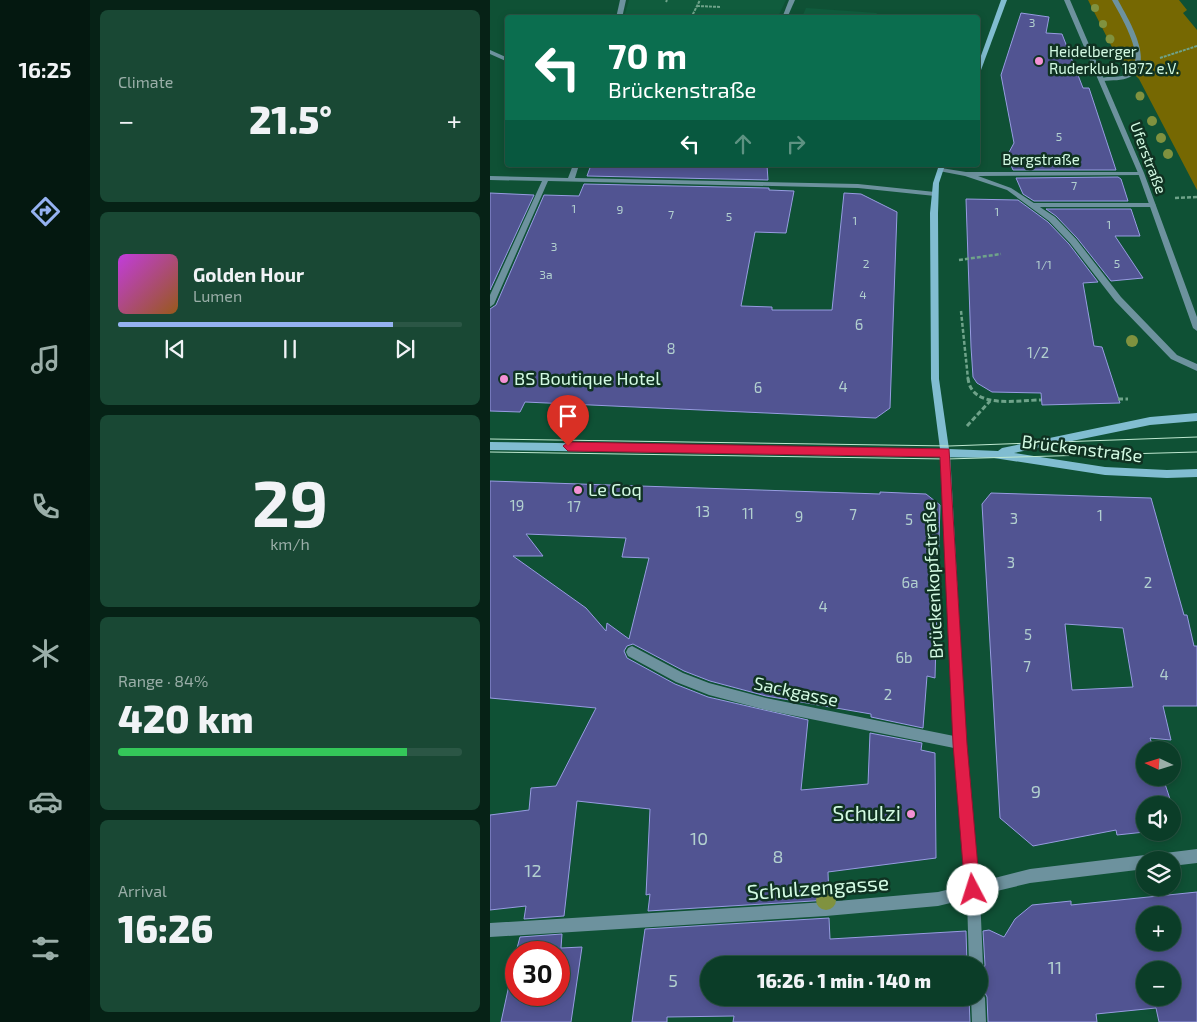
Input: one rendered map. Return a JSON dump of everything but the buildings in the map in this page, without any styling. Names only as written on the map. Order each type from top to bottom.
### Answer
[{"type":"main road","points":[[980,65],[1004,0]]},
{"type":"main road","name":"Brückenkopfstraße","points":[[942,168],[935,194],[935,379],[945,452]]},
{"type":"main road","name":"Brückenstraße","points":[[994,454],[1150,420],[1197,417]]},
{"type":"main road","name":"Brückenstraße","points":[[490,446],[945,452],[994,454],[1105,471],[1167,474],[1197,473]]},
{"type":"street","points":[[620,15],[623,0]]},
{"type":"street","points":[[785,15],[792,0]]},
{"type":"street","name":"Uferstraße","points":[[1067,0],[1103,79],[1141,174],[1197,328]]},
{"type":"street","points":[[1103,79],[1128,76],[1138,66],[1138,51],[1115,0]]},
{"type":"street","points":[[490,52],[505,59]]},
{"type":"street","points":[[572,179],[575,167]]},
{"type":"street","name":"Bergstraße","points":[[942,168],[966,174],[1141,174]]},
{"type":"street","points":[[966,174],[1009,189],[1052,219],[1073,241],[1118,299],[1174,357],[1197,368]]},
{"type":"street","points":[[490,178],[858,186],[935,194]]},
{"type":"street","points":[[490,304],[546,179]]},
{"type":"street","points":[[1034,205],[1152,205]]},
{"type":"street","name":"Brückenkopfstraße","points":[[945,452],[960,744],[973,890],[976,956]]},
{"type":"street","name":"Sackgasse","points":[[632,652],[680,678],[709,689],[766,704],[960,744]]},
{"type":"street","points":[[1181,858],[1197,856]]},
{"type":"street","name":"Schulzengasse","points":[[490,930],[826,909],[938,899],[1030,876],[1136,863]]},
{"type":"street","points":[[978,1006],[979,1022]]},
{"type":"path","points":[[692,15],[700,0]]},
{"type":"path","points":[[697,6],[721,7]]},
{"type":"path","points":[[1138,66],[1197,46]]},
{"type":"path","points":[[958,260],[974,260],[982,256],[1001,254]]},
{"type":"path","points":[[969,387],[978,396],[990,401],[1041,400]]},
{"type":"shaded area","points":[[629,0],[786,0],[779,15],[625,15]]},
{"type":"shaded area","points":[[1088,0],[1179,0],[1187,10],[1183,13],[1197,30],[1197,190],[1139,79],[1117,57]]},
{"type":"shaded area","points":[[806,8],[877,13],[876,15],[803,15]]},
{"type":"tram line","points":[[490,439],[949,446],[1197,437]]},
{"type":"tram line","points":[[490,452],[946,459],[1197,452]]},
{"type":"place","name":"Heidelberger Ruderklub 1872 e.V.","points":[[1039,61]]},
{"type":"place","name":"BS Boutique Hotel","points":[[504,379]]},
{"type":"place","name":"Le Coq","points":[[578,490]]},
{"type":"place","name":"Schulzi","points":[[911,814]]},
{"type":"route","points":[[568,446],[945,452],[960,744],[973,890]]}]
